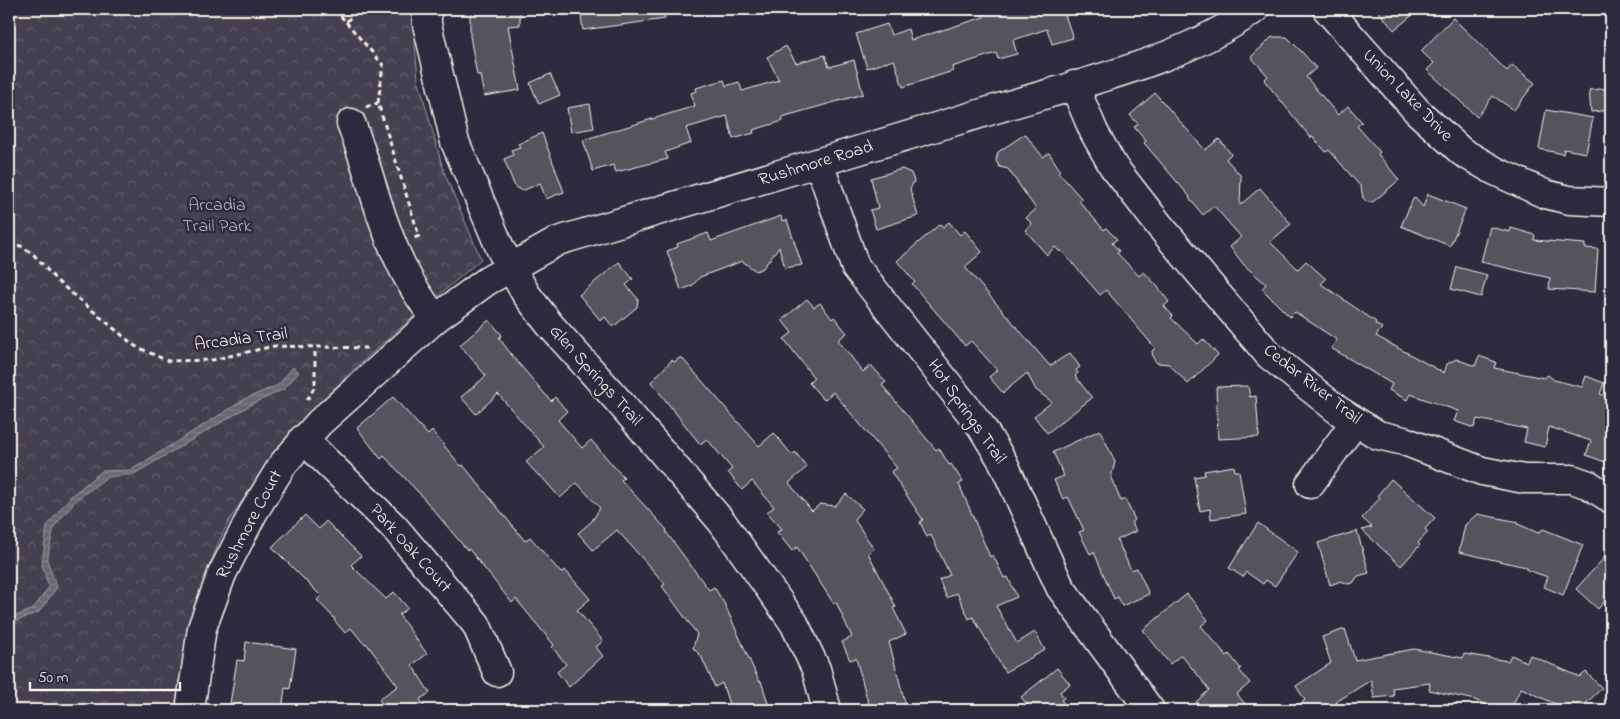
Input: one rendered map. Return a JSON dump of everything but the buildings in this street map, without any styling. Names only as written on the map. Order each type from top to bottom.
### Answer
[{"type":"street","name":"Glen Springs Trail","points":[[427,9],[427,24],[455,142],[497,241],[511,268],[526,294],[550,325],[621,404],[722,522],[794,623],[816,669],[827,710]]},
{"type":"street","name":"Rushmore Road","points":[[396,354],[436,319],[487,281],[558,242],[1074,85],[1186,48],[1240,20],[1255,9]]},
{"type":"street","name":"Union Lake Drive","points":[[1327,9],[1417,111],[1462,152],[1495,171],[1545,194],[1569,200],[1611,202]]},
{"type":"street","name":"Cedar River Trail","points":[[1074,85],[1094,132],[1113,166],[1159,225],[1270,355],[1339,411],[1378,435],[1404,441],[1482,471],[1524,479],[1572,479],[1589,486],[1611,499]]},
{"type":"street","points":[[351,123],[387,231],[400,263],[416,293],[436,319]]},
{"type":"street","name":"Hot Springs Trail","points":[[818,164],[851,259],[981,426],[1003,462],[1060,587],[1150,710]]},
{"type":"street","name":"Rushmore Court","points":[[190,710],[202,628],[222,574],[253,513],[283,464],[303,439],[396,354]]},
{"type":"street","points":[[1310,484],[1356,422]]},
{"type":"street","name":"Park Oak Court","points":[[303,439],[394,527],[476,624],[497,672]]},
{"type":"path","points":[[335,9],[382,65],[378,103],[419,236],[410,239]]},
{"type":"path","points":[[346,22],[359,9]]},
{"type":"path","name":"Arcadia Trail","points":[[9,244],[21,246],[34,255],[57,281],[135,346],[168,361],[212,360],[274,346],[370,348],[394,350],[396,354]]},
{"type":"green space","name":"Arcadia Trail Park","points":[[9,9],[412,9],[418,79],[444,172],[481,259],[385,341],[323,399],[269,462],[237,509],[229,521],[215,551],[200,595],[174,710],[9,710]]},
{"type":"shaded area","points":[[293,367],[299,372],[284,389],[254,403],[134,474],[107,477],[76,500],[54,527],[47,560],[57,587],[39,612],[9,624],[9,619],[33,609],[49,587],[42,565],[47,526],[71,496],[102,471],[131,470],[247,398],[278,385]]}]
